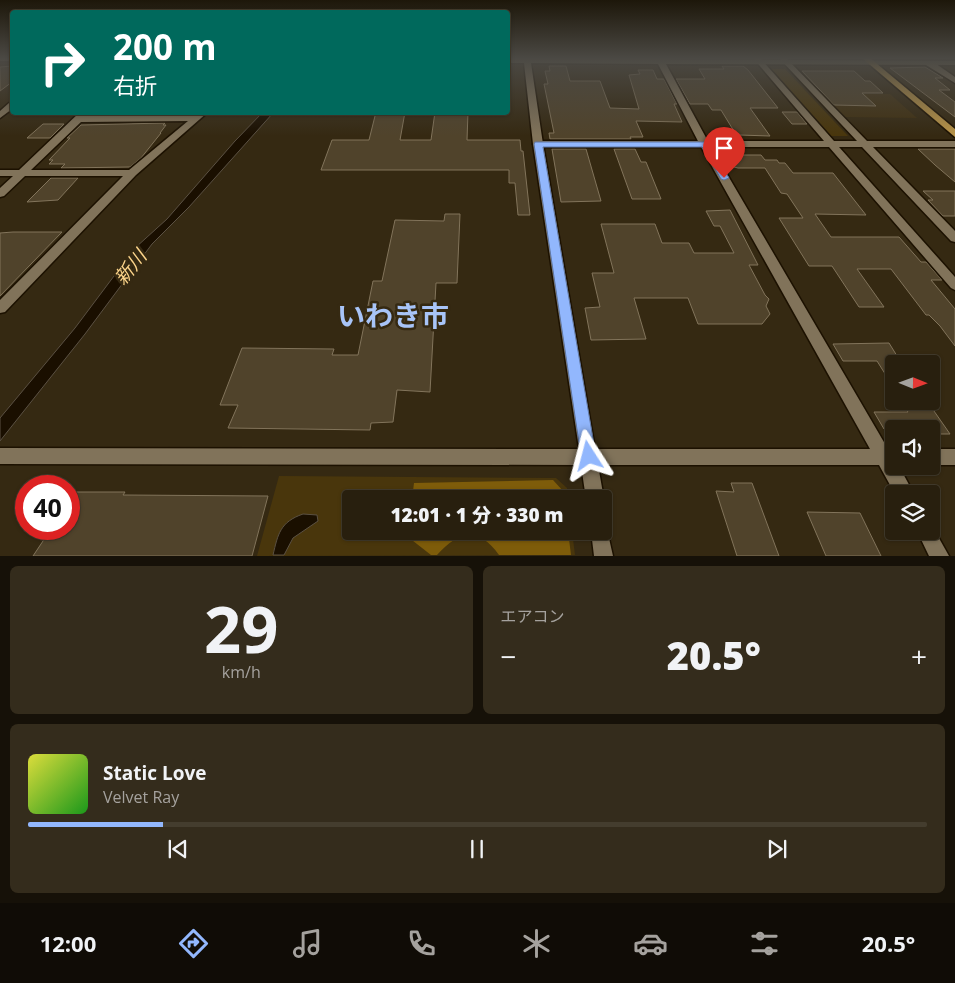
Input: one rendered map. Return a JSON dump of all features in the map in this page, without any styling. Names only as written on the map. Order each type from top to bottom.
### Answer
[{"type":"main road","points":[[895,84],[955,134]]},
{"type":"street","points":[[530,84],[538,144],[594,490]]},
{"type":"street","points":[[673,84],[705,145],[885,450]]},
{"type":"street","points":[[778,84],[955,285]]},
{"type":"street","points":[[806,84],[955,237]]},
{"type":"street","points":[[0,194],[82,116],[201,115]]},
{"type":"street","points":[[0,308],[132,173],[201,115]]},
{"type":"street","points":[[538,144],[955,144]]},
{"type":"street","points":[[0,173],[132,173]]},
{"type":"street","points":[[0,456],[885,457]]},
{"type":"street","points":[[940,457],[955,457]]},
{"type":"street","points":[[601,540],[604,556]]},
{"type":"street","points":[[931,540],[940,556]]},
{"type":"shaded area","points":[[784,84],[799,84],[848,136],[831,136]]},
{"type":"shaded area","points":[[820,94],[890,94],[917,118],[842,117]]},
{"type":"shaded area","points":[[279,476],[556,478],[567,490],[342,490],[342,540],[573,540],[575,555],[257,556]]},
{"type":"shaded area","points":[[553,480],[562,490],[413,490],[414,483]]},
{"type":"shaded area","points":[[412,540],[455,540],[437,555],[431,555]]},
{"type":"shaded area","points":[[485,540],[569,540],[571,555],[499,555]]},
{"type":"water","name":"新川","points":[[260,115],[271,115],[189,207],[152,244],[85,334],[0,441],[0,418],[75,328],[135,248],[167,219]]},
{"type":"water","points":[[303,514],[317,515],[318,521],[293,538],[284,555],[273,555],[281,530],[289,521]]},
{"type":"building","points":[[0,84],[9,84],[0,91]]},
{"type":"building","points":[[544,84],[601,84],[610,108],[639,109],[632,84],[667,84],[677,104],[674,104],[682,122],[636,121],[643,137],[630,137],[631,139],[550,139],[549,133],[554,133]]},
{"type":"building","points":[[679,84],[759,84],[778,108],[750,108],[770,136],[739,135],[732,128],[721,110],[712,110],[708,104],[690,104]]},
{"type":"building","points":[[814,84],[873,84],[883,93],[862,93],[876,106],[834,105]]},
{"type":"building","points":[[911,84],[942,84],[950,90],[939,90],[955,102],[955,117]]},
{"type":"building","points":[[782,112],[797,112],[807,124],[792,124]]},
{"type":"building","points":[[375,115],[404,115],[400,140],[431,140],[435,115],[468,115],[467,140],[520,140],[521,151],[523,151],[530,215],[518,215],[515,183],[509,183],[509,170],[321,170],[332,140],[369,140]]},
{"type":"building","points":[[165,123],[163,125],[166,125],[161,133],[141,158],[130,167],[61,168],[65,164],[49,164],[53,160],[49,160],[70,138],[67,138],[81,125]]},
{"type":"building","points":[[43,124],[64,124],[50,138],[27,138]]},
{"type":"building","points":[[552,149],[586,149],[601,201],[561,202]]},
{"type":"building","points":[[614,149],[635,149],[641,162],[646,162],[661,199],[632,199]]},
{"type":"building","points":[[918,149],[955,149],[955,182],[935,165]]},
{"type":"building","points":[[718,155],[761,155],[765,160],[777,160],[779,163],[785,163],[793,173],[833,173],[866,215],[815,214],[831,237],[899,237],[921,262],[926,262],[942,280],[931,280],[955,309],[955,346],[940,326],[929,315],[926,315],[891,269],[857,269],[884,307],[859,307],[832,266],[809,266],[779,218],[803,218],[787,194],[781,193],[765,168],[738,168],[730,166]]},
{"type":"building","points":[[51,178],[78,178],[58,200],[27,202]]},
{"type":"building","points":[[923,191],[955,191],[955,216],[943,216],[928,200],[933,200]]},
{"type":"building","points":[[730,210],[758,265],[749,265],[769,299],[766,306],[770,314],[762,324],[698,324],[688,298],[634,298],[646,339],[591,340],[585,308],[600,307],[592,273],[614,273],[601,224],[655,224],[662,243],[689,243],[694,253],[734,253],[720,226],[714,226],[706,211]]},
{"type":"building","points":[[445,214],[460,214],[457,283],[436,283],[430,392],[397,390],[393,422],[371,423],[370,430],[228,428],[238,405],[220,405],[242,348],[334,349],[332,355],[358,355],[373,281],[382,281],[395,220],[444,221]]},
{"type":"building","points":[[62,232],[0,296],[0,233]]},
{"type":"building","points":[[889,343],[896,355],[885,355],[885,374],[877,361],[843,361],[833,344]]},
{"type":"building","points":[[907,410],[933,410],[950,434],[940,434],[940,420],[885,420],[884,429],[874,412],[908,412]]},
{"type":"building","points":[[731,483],[752,483],[779,556],[737,556],[716,491],[734,492]]},
{"type":"building","points":[[80,492],[125,492],[123,495],[268,496],[252,556],[33,556],[44,540],[80,540]]},
{"type":"building","points":[[807,512],[860,513],[881,556],[826,556]]},
{"type":"district","name":"いわき市","points":[[393,316]]},
{"type":"route","points":[[589,456],[538,144],[705,145],[724,178]]}]
